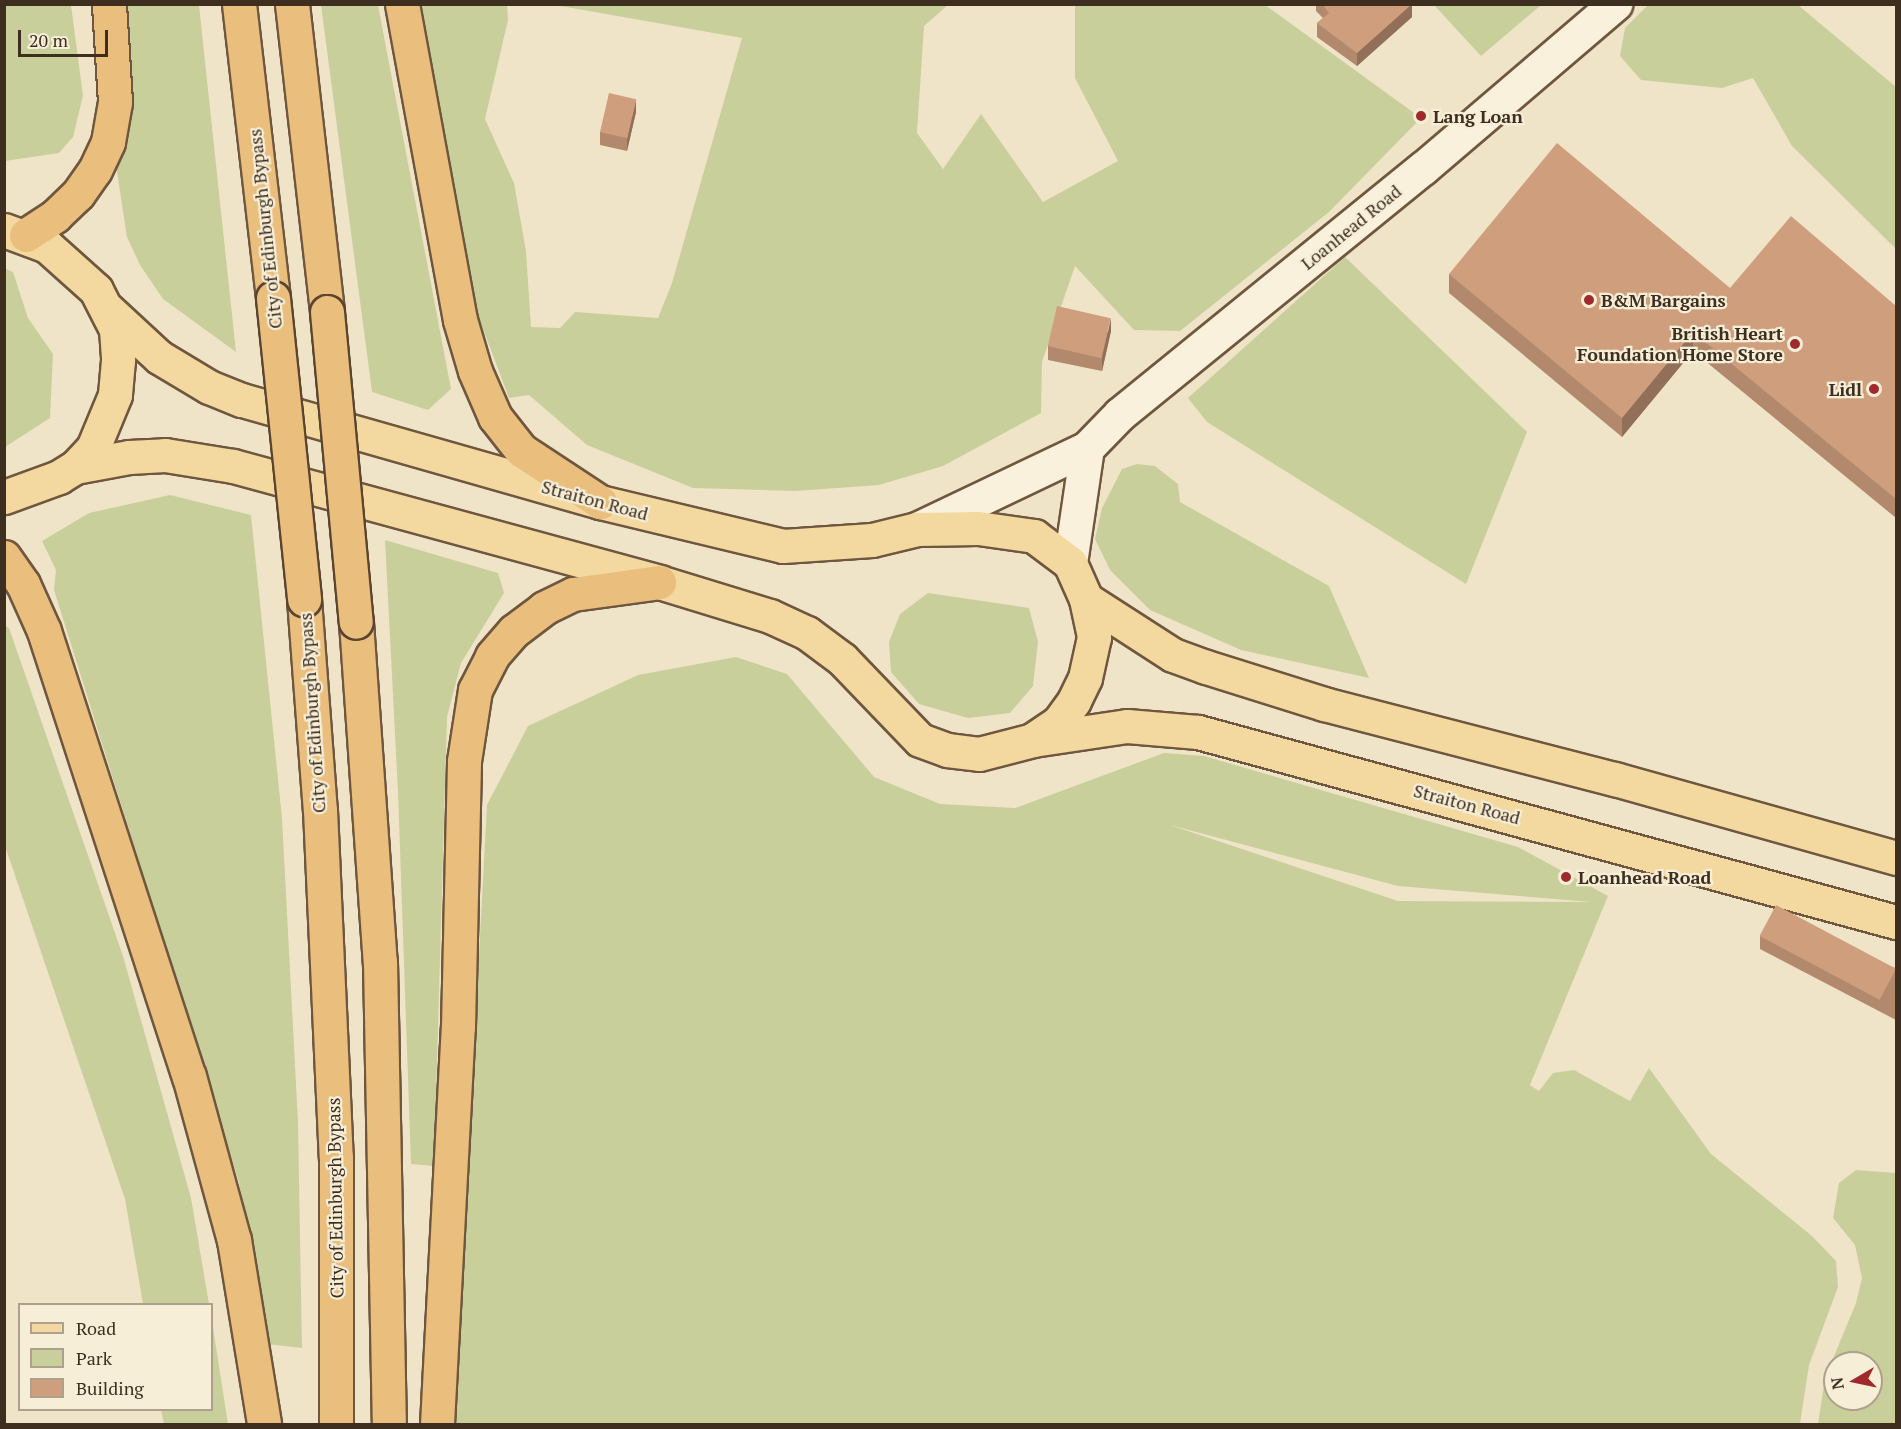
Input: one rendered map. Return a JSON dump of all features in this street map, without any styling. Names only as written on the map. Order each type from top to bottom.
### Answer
[{"type":"highway","points":[[15,232],[56,216],[78,194],[95,170],[108,142],[115,102],[109,4]]},
{"type":"highway","name":"City of Edinburgh Bypass","points":[[239,4],[273,298],[304,599],[320,810],[336,1157],[336,1425]]},
{"type":"highway","points":[[292,4],[327,312],[356,622],[380,962],[389,1425]]},
{"type":"highway","points":[[402,4],[421,88],[460,320],[475,371],[495,417],[521,450],[600,502]]},
{"type":"highway","points":[[4,557],[34,605],[44,631],[189,1076],[234,1240],[264,1425]]},
{"type":"highway","points":[[437,1425],[458,1028],[464,761],[475,690],[492,656],[514,632],[544,608],[573,594],[659,582]]},
{"type":"main road","name":"Loanhead Road","points":[[917,529],[1087,448],[1120,414],[1449,147],[1615,4]]},
{"type":"main road","points":[[4,497],[43,485],[75,467],[93,448],[116,395],[116,328],[107,309],[77,269],[15,232]]},
{"type":"main road","name":"Straiton Road","points":[[107,309],[159,357],[209,387],[242,400],[600,502],[783,546],[872,540],[917,529],[978,528],[1034,536],[1070,563],[1086,599],[1094,638],[1085,678],[1059,722],[1033,740]]},
{"type":"main road","points":[[1070,563],[1087,448]]},
{"type":"main road","name":"Straiton Road","points":[[75,467],[129,456],[192,458],[659,582],[771,616],[807,633],[842,659],[920,740],[947,750],[979,754],[1033,740],[1127,726],[1198,732],[1896,922]]},
{"type":"main road","points":[[1086,599],[1165,651],[1206,668],[1324,704],[1616,779],[1896,858]]},
{"type":"green space","points":[[5,4],[71,5],[83,96],[73,137],[59,153],[5,161]]},
{"type":"green space","points":[[1649,4],[1798,5],[1896,87],[1896,249],[1792,146],[1753,78],[1722,88],[1641,80],[1620,56],[1625,28]]},
{"type":"green space","points":[[121,5],[199,5],[236,352],[163,299],[140,265],[127,237],[115,159]]},
{"type":"green space","points":[[321,5],[378,5],[451,389],[428,410],[372,392]]},
{"type":"green space","points":[[414,5],[507,5],[508,20],[485,119],[514,183],[526,251],[531,327],[560,328],[575,312],[658,318],[672,283],[742,38],[555,5],[948,5],[924,26],[917,133],[943,169],[981,114],[1043,202],[1118,161],[1075,78],[1075,5],[1265,5],[1421,118],[1329,212],[1180,331],[1134,330],[1075,266],[1042,362],[1041,413],[943,466],[879,485],[795,491],[693,488],[587,445],[529,395],[509,398],[477,313]]},
{"type":"green space","points":[[1434,5],[1541,5],[1481,56]]},
{"type":"green space","points":[[1345,257],[1527,432],[1466,584],[1207,422],[1188,398]]},
{"type":"green space","points":[[4,268],[13,272],[28,318],[53,354],[50,418],[5,447]]},
{"type":"green space","points":[[1137,464],[1155,466],[1178,484],[1180,502],[1329,586],[1369,678],[1241,650],[1150,610],[1110,570],[1095,539],[1102,508],[1122,469]]},
{"type":"green space","points":[[170,495],[251,515],[282,818],[298,1122],[302,1348],[266,1344],[239,1182],[54,590],[56,570],[42,541],[89,513]]},
{"type":"green space","points":[[385,540],[498,573],[504,593],[461,663],[447,717],[434,1166],[411,1164],[398,792]]},
{"type":"green space","points":[[928,593],[1029,608],[1038,642],[1033,686],[1010,713],[968,718],[919,704],[891,672],[889,642],[900,614]]},
{"type":"green space","points":[[4,625],[9,628],[123,956],[191,1198],[209,1303],[143,1303],[125,1199],[5,846]]},
{"type":"green space","points":[[736,657],[787,674],[874,777],[940,804],[1015,808],[1164,753],[1204,756],[1518,847],[1608,896],[1530,1085],[1539,1091],[1553,1073],[1574,1070],[1630,1101],[1649,1068],[1711,1154],[1812,1236],[1836,1261],[1838,1287],[1809,1365],[1800,1424],[454,1424],[487,805],[528,726],[638,675]],"holes":[[[1170,825],[1398,886],[1591,902],[1398,901]]]},
{"type":"green space","points":[[1856,1170],[1896,1173],[1896,1424],[1818,1424],[1823,1391],[1823,1411],[1883,1411],[1883,1351],[1836,1351],[1856,1303],[1862,1278],[1855,1245],[1833,1218],[1839,1183]]},
{"type":"green space","points":[[213,1327],[228,1424],[164,1424],[161,1411],[213,1411]]},
{"type":"building","points":[[1322,4],[1412,4],[1357,53],[1317,23],[1329,13]]},
{"type":"building","points":[[609,93],[636,99],[627,138],[600,132]]},
{"type":"building","points":[[1557,143],[1730,288],[1791,216],[1896,306],[1896,499],[1693,332],[1622,418],[1449,274]]},
{"type":"building","points":[[1057,306],[1111,318],[1101,358],[1048,346]]},
{"type":"building","points":[[1776,905],[1896,969],[1880,1000],[1760,936]]},
{"type":"place","name":"Lang Loan","points":[[1421,116]]},
{"type":"place","name":"B&M Bargains","points":[[1589,300]]},
{"type":"place","name":"British Heart Foundation Home Store","points":[[1795,344]]},
{"type":"place","name":"Lidl","points":[[1874,389]]},
{"type":"place","name":"Loanhead Road","points":[[1566,877]]}]
